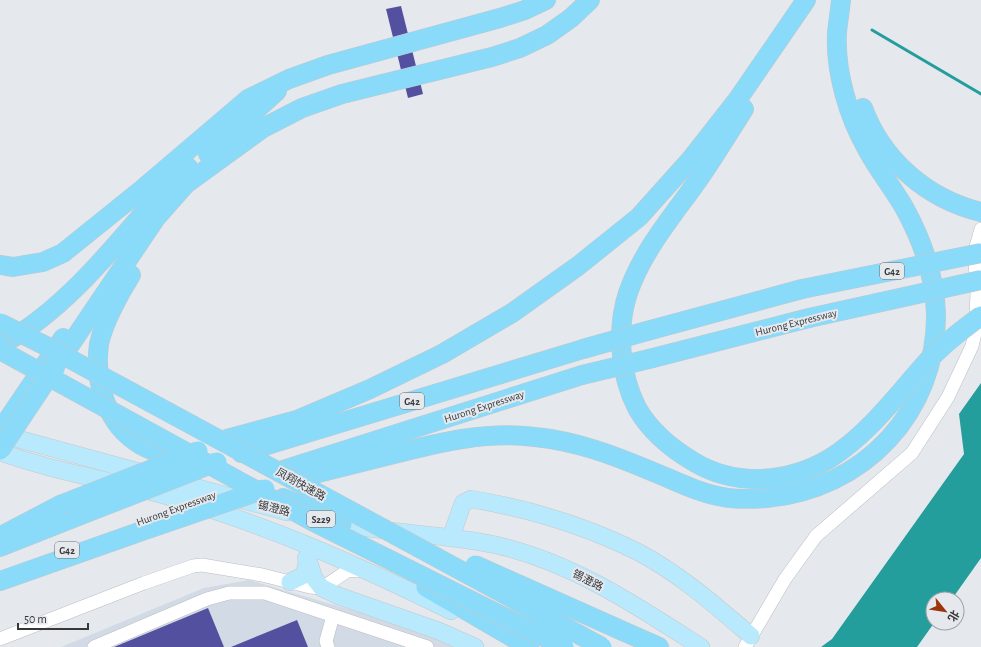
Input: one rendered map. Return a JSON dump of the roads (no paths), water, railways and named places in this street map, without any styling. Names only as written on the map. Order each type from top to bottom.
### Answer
[{"type":"highway","points":[[0,266],[13,267],[44,262],[62,253],[140,191],[248,99],[289,79],[328,65],[500,18],[525,10],[546,0]]},
{"type":"highway","points":[[0,431],[55,352],[143,231],[176,175],[302,108],[342,94],[492,57],[520,48],[547,35],[571,18],[590,0]]},
{"type":"highway","points":[[0,536],[60,505],[227,440],[297,420],[383,383],[442,354],[512,313],[578,266],[639,217],[691,159],[738,99],[806,0]]},
{"type":"highway","points":[[810,0],[786,43],[755,92],[700,177],[654,242],[639,268],[628,294],[622,322],[622,354],[627,382],[638,409],[656,433],[672,448],[704,469],[732,477],[763,479],[792,475],[829,459],[860,437],[924,365],[959,332],[981,316]]},
{"type":"highway","points":[[290,474],[444,442],[488,435],[527,436],[580,445],[622,459],[693,488],[724,497],[756,499],[788,496],[820,486],[851,470],[879,450],[901,426],[918,397],[930,365],[936,331],[935,298],[929,267],[905,208],[866,148],[850,110],[840,72],[837,35],[841,0]]},
{"type":"highway","points":[[853,0],[849,41],[852,72],[858,95],[871,126],[886,152],[921,185],[966,209],[981,212]]},
{"type":"highway","points":[[0,345],[14,337],[119,263],[143,231],[194,188],[217,153],[249,118],[289,79]]},
{"type":"highway","name":"G42","points":[[0,547],[241,453],[582,349],[802,289],[981,253]]},
{"type":"highway","points":[[119,263],[116,300],[100,343],[98,374],[100,390],[106,406],[125,433],[140,445],[269,492],[342,524]]},
{"type":"highway","name":"Hurong Expressway","points":[[0,578],[290,474],[582,375],[809,318],[981,280]]},
{"type":"highway","points":[[0,313],[55,352]]},
{"type":"highway","name":"凤翔快速路","points":[[0,323],[602,647]]},
{"type":"highway","points":[[0,350],[312,521],[529,647]]},
{"type":"highway","points":[[0,451],[55,352]]},
{"type":"highway","points":[[334,502],[659,647]]},
{"type":"highway","points":[[312,521],[564,647]]},
{"type":"highway","points":[[0,581],[136,528]]},
{"type":"main road","name":"锡澄路","points":[[0,434],[269,507],[342,524],[400,533],[451,537],[497,546],[539,557],[591,581],[637,607],[701,647]]},
{"type":"main road","name":"锡澄路","points":[[0,451],[29,463],[168,496],[293,538],[462,616],[511,647]]},
{"type":"main road","points":[[451,537],[463,503],[471,499],[550,516],[597,533],[639,553],[692,588],[748,642]]},
{"type":"main road","points":[[225,516],[291,546],[308,559],[314,578],[322,588],[339,596],[439,631],[475,647]]},
{"type":"main road","points":[[290,582],[304,575],[308,559]]},
{"type":"street","points":[[748,642],[785,579],[816,536],[912,453],[948,397],[972,346],[975,333],[977,294],[975,260],[976,247],[981,229]]},
{"type":"street","points":[[0,639],[144,582],[193,566],[202,565],[262,575],[310,587],[322,588],[347,571],[364,570]]},
{"type":"street","points":[[94,647],[206,599],[229,593],[265,593],[427,647]]},
{"type":"street","points":[[328,647],[326,641],[333,616]]},
{"type":"water","points":[[981,383],[981,558],[958,591],[925,591],[925,631],[928,631],[917,647],[821,647],[832,639],[964,454],[959,414]]},
{"type":"waterway","points":[[872,30],[981,94]]}]
